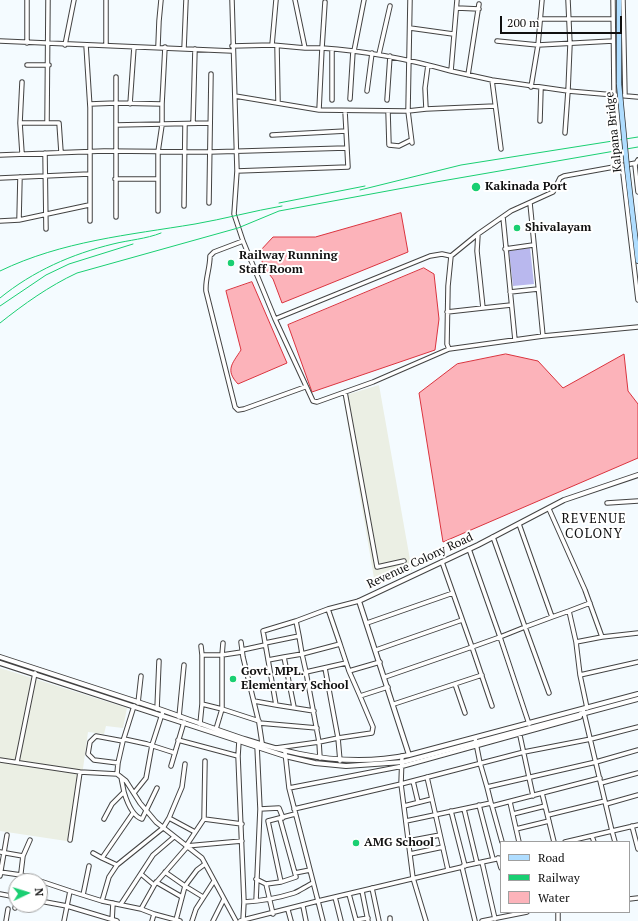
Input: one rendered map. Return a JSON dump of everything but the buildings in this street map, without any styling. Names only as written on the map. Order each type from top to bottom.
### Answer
[{"type":"main road","name":"Kalpana Bridge","points":[[619,0],[619,84],[638,261]]},
{"type":"street","points":[[27,0],[27,43]]},
{"type":"street","points":[[47,123],[48,0]]},
{"type":"street","points":[[65,45],[74,0]]},
{"type":"street","points":[[106,0],[106,44]]},
{"type":"street","points":[[158,46],[158,21],[161,0]]},
{"type":"street","points":[[184,49],[186,0]]},
{"type":"street","points":[[232,0],[232,51],[237,171],[234,214],[243,241],[275,319],[313,402],[373,382],[449,349],[543,336],[638,327]]},
{"type":"street","points":[[272,45],[276,0]]},
{"type":"street","points":[[295,0],[305,48]]},
{"type":"street","points":[[350,99],[354,51],[364,0]]},
{"type":"street","points":[[388,111],[389,145],[399,146],[411,142],[408,110],[410,0]]},
{"type":"street","points":[[451,71],[457,0]]},
{"type":"street","points":[[531,87],[538,45],[542,0]]},
{"type":"street","points":[[566,133],[570,44],[568,0]]},
{"type":"street","points":[[613,0],[614,95]]},
{"type":"street","points":[[623,0],[625,96]]},
{"type":"street","points":[[319,110],[325,2]]},
{"type":"street","points":[[468,75],[479,4]]},
{"type":"street","points":[[379,54],[390,6]]},
{"type":"street","points":[[457,8],[478,9]]},
{"type":"street","points":[[540,19],[613,19]]},
{"type":"street","points":[[410,28],[453,34]]},
{"type":"street","points":[[0,41],[65,45],[106,44],[134,47],[158,46],[184,49],[232,51]]},
{"type":"street","points":[[497,41],[538,45],[613,41]]},
{"type":"street","points":[[86,45],[90,104],[90,221]]},
{"type":"street","points":[[232,46],[272,45],[372,53],[409,59],[468,75],[531,87],[568,92],[638,97]]},
{"type":"street","points":[[277,46],[278,102]]},
{"type":"street","points":[[130,104],[134,47]]},
{"type":"street","points":[[158,211],[158,152],[162,125],[165,47]]},
{"type":"street","points":[[193,123],[195,49]]},
{"type":"street","points":[[332,49],[332,100]]},
{"type":"street","points":[[367,91],[372,53]]},
{"type":"street","points":[[387,100],[390,56]]},
{"type":"street","points":[[27,65],[48,65]]},
{"type":"street","points":[[426,109],[425,88],[428,65]]},
{"type":"street","points":[[210,203],[211,74]]},
{"type":"street","points":[[116,78],[116,217]]},
{"type":"street","points":[[492,80],[501,149]]},
{"type":"street","points":[[22,82],[20,123],[22,153]]},
{"type":"street","points":[[540,121],[541,88]]},
{"type":"street","points":[[235,96],[319,110],[388,111],[495,106]]},
{"type":"street","points":[[90,104],[162,104]]},
{"type":"street","points":[[237,171],[348,167],[345,111]]},
{"type":"street","points":[[20,123],[59,123],[61,152]]},
{"type":"street","points":[[116,124],[162,125],[210,123]]},
{"type":"street","points":[[184,206],[185,124]]},
{"type":"street","points":[[272,134],[346,131]]},
{"type":"street","points":[[0,155],[89,151],[236,152],[346,148]]},
{"type":"street","points":[[45,153],[46,229]]},
{"type":"street","points":[[449,349],[447,344],[447,312],[451,256],[478,234],[503,217],[553,192],[560,178],[564,176],[637,161],[638,192]]},
{"type":"street","points":[[622,165],[638,300]]},
{"type":"street","points":[[0,178],[90,174]]},
{"type":"street","points":[[19,220],[20,177]]},
{"type":"street","points":[[115,179],[158,179]]},
{"type":"street","points":[[530,203],[543,336]]},
{"type":"street","points":[[0,221],[19,220],[89,205]]},
{"type":"street","points":[[503,217],[515,340]]},
{"type":"street","points":[[478,234],[477,251],[483,308]]},
{"type":"street","points":[[243,241],[214,252],[210,256],[210,267],[205,283],[235,407],[238,410],[244,409],[305,387]]},
{"type":"street","points":[[505,248],[533,245]]},
{"type":"street","points":[[275,319],[430,256],[442,254],[451,256]]},
{"type":"street","points":[[510,292],[538,290]]},
{"type":"street","points":[[447,312],[511,305]]},
{"type":"street","points":[[345,392],[377,567],[404,561]]},
{"type":"street","name":"Revenue Colony Road","points":[[409,755],[394,704],[359,601],[469,549],[564,500],[638,475]]},
{"type":"street","points":[[608,503],[638,501]]},
{"type":"street","points":[[548,509],[590,603],[602,637]]},
{"type":"street","points":[[519,524],[552,617]]},
{"type":"street","points":[[493,537],[549,693]]},
{"type":"street","points":[[469,549],[529,724]]},
{"type":"street","points":[[442,562],[492,706]]},
{"type":"street","points":[[367,623],[453,593]]},
{"type":"street","points":[[276,705],[263,631],[328,609],[359,601]]},
{"type":"street","points":[[385,677],[500,637],[590,603]]},
{"type":"street","points":[[276,748],[372,733],[372,727],[348,671],[328,609]]},
{"type":"street","points":[[569,611],[576,642],[584,711],[615,841]]},
{"type":"street","points":[[376,650],[462,620]]},
{"type":"street","points":[[296,621],[317,728],[320,758]]},
{"type":"street","points":[[576,642],[602,637],[638,633]]},
{"type":"street","points":[[202,655],[222,655],[299,636]]},
{"type":"street","points":[[241,642],[259,722],[262,744]]},
{"type":"street","points":[[216,728],[222,709],[222,643]]},
{"type":"street","points":[[268,660],[302,654],[340,644]]},
{"type":"street","points":[[200,724],[202,704],[201,646]]},
{"type":"street","points":[[284,657],[294,707]]},
{"type":"street","points":[[0,658],[157,709],[162,713],[184,722],[239,741],[285,754],[334,766],[403,764]]},
{"type":"street","points":[[157,709],[159,661]]},
{"type":"street","points":[[348,671],[380,662]]},
{"type":"street","points":[[580,674],[638,662]]},
{"type":"street","points":[[0,663],[134,706],[216,728],[276,748],[285,754],[340,761],[377,761],[476,742],[519,732],[638,694]]},
{"type":"street","points":[[306,672],[346,663]]},
{"type":"street","points":[[179,717],[184,665]]},
{"type":"street","points":[[325,668],[338,738],[340,761]]},
{"type":"street","points":[[17,762],[35,673]]},
{"type":"street","points":[[394,704],[482,675]]},
{"type":"street","points":[[138,703],[141,676]]},
{"type":"street","points":[[455,684],[465,712]]},
{"type":"street","points":[[360,696],[388,687]]},
{"type":"street","points":[[289,788],[403,764],[529,724],[638,699]]},
{"type":"street","points":[[254,701],[314,711]]},
{"type":"street","points":[[202,704],[222,709],[259,722],[317,728]]},
{"type":"street","points":[[117,774],[118,763],[134,706]]},
{"type":"street","points":[[134,793],[146,778],[152,745],[162,713]]},
{"type":"street","points":[[172,766],[184,722]]},
{"type":"street","points":[[294,809],[401,784],[524,752],[591,739],[638,727]]},
{"type":"street","points":[[519,732],[530,776],[533,796]]},
{"type":"street","points":[[118,763],[94,760],[88,754],[90,742],[96,736],[152,745],[175,753]]},
{"type":"street","points":[[178,740],[238,756]]},
{"type":"street","points":[[239,741],[238,756],[242,824],[244,902],[242,921],[318,901],[500,858]]},
{"type":"street","points":[[476,742],[480,763],[502,841]]},
{"type":"street","points":[[256,901],[260,809],[257,746]]},
{"type":"street","points":[[487,787],[596,762],[638,750]]},
{"type":"street","points":[[285,754],[289,788],[323,921]]},
{"type":"street","points":[[402,756],[403,764],[401,784],[413,878],[426,921]]},
{"type":"street","points":[[0,760],[80,772],[117,774],[126,781],[156,822],[202,858],[236,921]]},
{"type":"street","points":[[141,909],[155,884],[187,846],[204,819],[205,761]]},
{"type":"street","points":[[102,900],[109,877],[117,865],[163,828],[169,818],[182,787],[185,764]]},
{"type":"street","points":[[70,840],[80,772]]},
{"type":"street","points":[[601,783],[638,773]]},
{"type":"street","points":[[121,777],[124,792],[133,813],[138,818],[142,819],[157,788]]},
{"type":"street","points":[[426,777],[448,870]]},
{"type":"street","points":[[406,820],[479,805],[510,802],[600,778]]},
{"type":"street","points":[[412,781],[418,802]]},
{"type":"street","points":[[104,819],[112,804],[124,792]]},
{"type":"street","points":[[542,793],[554,841]]},
{"type":"street","points":[[548,814],[638,795]]},
{"type":"street","points":[[404,806],[432,799]]},
{"type":"street","points":[[510,802],[519,841]]},
{"type":"street","points":[[479,805],[493,859]]},
{"type":"street","points":[[513,814],[545,806]]},
{"type":"street","points":[[256,879],[266,884],[296,878],[279,808],[260,809]]},
{"type":"street","points":[[464,809],[477,863]]},
{"type":"street","points":[[450,811],[464,866],[475,921]]},
{"type":"street","points":[[102,858],[133,813]]},
{"type":"street","points":[[259,822],[296,814]]},
{"type":"street","points":[[169,818],[195,832]]},
{"type":"street","points":[[204,819],[242,824]]},
{"type":"street","points":[[268,821],[281,882]]},
{"type":"street","points":[[516,829],[549,821]]},
{"type":"street","points":[[574,841],[638,825]]},
{"type":"street","points":[[632,826],[638,849]]},
{"type":"street","points":[[408,841],[440,834]]},
{"type":"street","points":[[0,876],[2,852],[7,835]]},
{"type":"street","points":[[592,836],[594,841]]},
{"type":"street","points":[[121,904],[153,855],[174,837]]},
{"type":"street","points":[[21,873],[23,856],[30,840]]},
{"type":"street","points":[[187,846],[242,841]]},
{"type":"street","points":[[410,854],[443,847]]},
{"type":"street","points":[[2,852],[23,856]]},
{"type":"street","points":[[93,853],[117,865]]},
{"type":"street","points":[[482,862],[495,918]]},
{"type":"street","points":[[176,920],[185,886],[197,870],[205,864]]},
{"type":"street","points":[[83,895],[89,866]]},
{"type":"street","points":[[295,873],[310,870]]},
{"type":"street","points":[[165,872],[203,897]]},
{"type":"street","points":[[141,874],[155,884],[182,897]]},
{"type":"street","points":[[192,921],[196,909],[214,881]]},
{"type":"street","points":[[244,902],[269,899],[296,892],[302,887],[313,883]]},
{"type":"street","points":[[48,884],[83,895],[141,909],[180,921]]},
{"type":"street","points":[[266,884],[273,914]]},
{"type":"street","points":[[372,888],[379,921]]},
{"type":"street","points":[[64,921],[70,891]]},
{"type":"street","points":[[349,894],[356,920],[368,919],[362,891]]},
{"type":"street","points":[[335,897],[341,921]]},
{"type":"street","points":[[213,921],[224,899]]},
{"type":"street","points":[[48,902],[67,906],[117,921]]},
{"type":"street","points":[[112,920],[113,903]]},
{"type":"street","points":[[303,906],[306,921]]},
{"type":"street","points":[[6,921],[8,909]]},
{"type":"street","points":[[288,910],[291,921]]},
{"type":"street","points":[[482,921],[513,913]]},
{"type":"street","points":[[152,921],[154,914]]},
{"type":"shaded area","points":[[530,248],[534,284],[513,286],[509,251]]},
{"type":"shaded area","points":[[379,385],[412,571],[374,578],[343,396]]},
{"type":"shaded area","points":[[0,668],[127,708],[123,728],[106,726],[104,734],[88,732],[73,842],[0,831]]},
{"type":"water","points":[[401,213],[408,252],[282,303],[273,279],[263,266],[260,251],[273,237],[315,237]]},
{"type":"water","points":[[424,268],[434,274],[439,319],[435,350],[312,392],[288,325]]},
{"type":"water","points":[[252,282],[287,363],[238,384],[232,375],[231,367],[241,350],[226,291]]},
{"type":"water","points":[[506,354],[538,361],[563,388],[624,354],[628,391],[638,404],[638,458],[443,542],[419,393],[457,364]]},
{"type":"railway","points":[[360,190],[461,165],[638,137]]},
{"type":"railway","points":[[0,323],[37,296],[77,273],[238,228],[279,211],[638,147]]},
{"type":"railway","points":[[279,203],[365,186]]},
{"type":"railway","points":[[0,271],[47,253],[96,240],[206,222],[282,206]]},
{"type":"railway","points":[[0,298],[39,272],[68,258],[98,248],[161,233]]},
{"type":"railway","points":[[0,306],[46,275],[69,264],[133,244]]},
{"type":"place","name":"Kakinada Port","points":[[476,187]]},
{"type":"place","name":"Shivalayam","points":[[517,228]]},
{"type":"place","name":"Railway Running Staff Room","points":[[231,263]]},
{"type":"place","name":"Govt. MPL. Elementary School","points":[[233,679]]},
{"type":"place","name":"AMG School","points":[[356,843]]},
{"type":"district","name":"REVENUE COLONY","points":[[594,526]]}]
